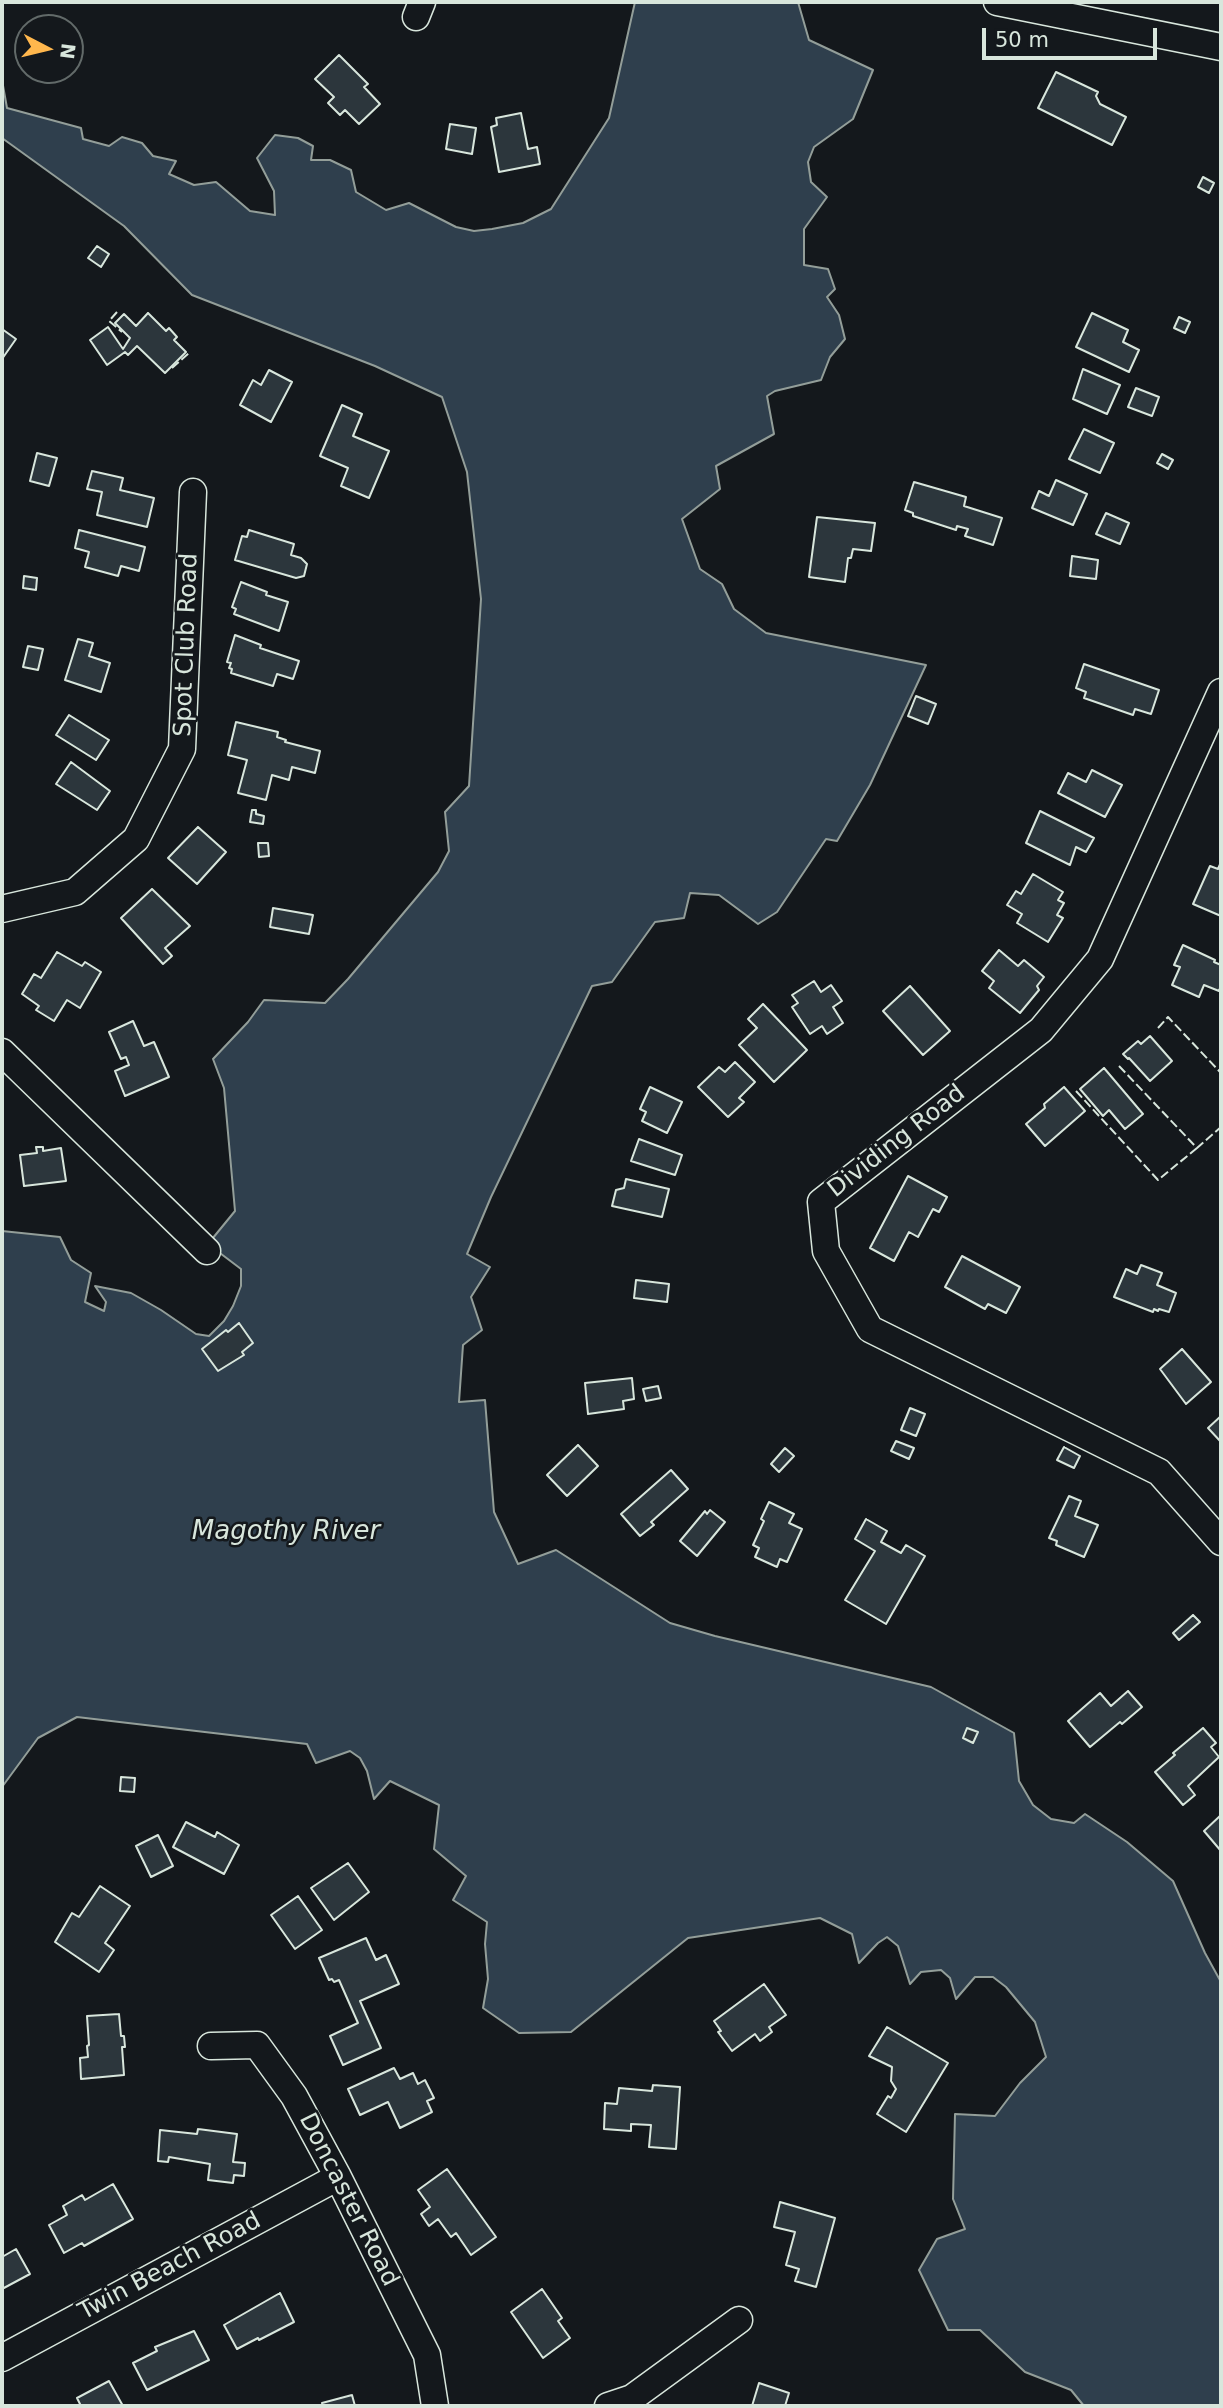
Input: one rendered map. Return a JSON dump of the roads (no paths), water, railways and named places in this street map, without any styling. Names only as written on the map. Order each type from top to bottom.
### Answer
[{"type":"street","points":[[997,2],[1221,47]]},
{"type":"street","name":"Spot Club Road","points":[[2,909],[75,892],[136,839],[183,749],[193,492]]},
{"type":"street","name":"Dividing Road","points":[[1221,693],[1100,959],[1041,1030],[821,1202],[826,1251],[870,1329],[1159,1472],[1221,1542]]},
{"type":"street","points":[[2,1052],[208,1251]]},
{"type":"street","name":"Doncaster Road","points":[[211,2046],[257,2045],[294,2096],[338,2177],[427,2355],[435,2406]]},
{"type":"street","name":"Twin Beach Road","points":[[2,2358],[338,2177]]},
{"type":"street","points":[[608,2406],[632,2398],[739,2319]]},
{"type":"water","name":"Magothy River","points":[[635,2],[798,2],[809,40],[873,70],[853,119],[814,147],[808,162],[811,182],[827,197],[804,229],[804,265],[828,269],[835,289],[827,297],[839,315],[845,339],[830,357],[821,380],[775,391],[767,396],[774,434],[716,466],[720,489],[682,519],[700,569],[722,584],[734,609],[766,633],[926,665],[870,785],[837,841],[826,839],[777,912],[758,924],[719,895],[690,893],[684,918],[655,922],[612,982],[592,986],[491,1197],[467,1254],[490,1267],[471,1297],[482,1330],[463,1345],[459,1402],[485,1400],[494,1512],[518,1564],[556,1550],[670,1623],[931,1687],[1014,1733],[1019,1781],[1033,1805],[1051,1819],[1074,1823],[1085,1814],[1127,1842],[1173,1881],[1221,1982],[1221,2406],[1084,2406],[1071,2390],[1025,2372],[980,2330],[948,2330],[919,2270],[937,2239],[965,2229],[953,2199],[955,2114],[995,2116],[1020,2083],[1046,2057],[1035,2022],[1006,1987],[993,1977],[975,1977],[956,1999],[950,1978],[941,1970],[921,1972],[910,1984],[898,1946],[887,1937],[859,1963],[852,1934],[820,1918],[688,1938],[571,2032],[519,2033],[483,2008],[488,1979],[485,1944],[487,1922],[453,1900],[466,1876],[434,1849],[439,1805],[390,1781],[374,1799],[367,1771],[360,1758],[350,1751],[316,1763],[307,1744],[77,1717],[38,1738],[2,1787],[2,1231],[60,1237],[71,1260],[91,1273],[85,1302],[104,1311],[106,1302],[95,1286],[131,1293],[196,1334],[209,1336],[224,1321],[241,1286],[241,1269],[208,1244],[235,1211],[224,1088],[213,1059],[248,1022],[264,1000],[325,1003],[438,872],[449,851],[445,812],[469,786],[481,599],[467,472],[442,397],[375,366],[192,295],[124,226],[2,138],[2,80],[7,108],[81,128],[83,139],[109,146],[122,137],[142,143],[153,156],[176,161],[169,174],[194,185],[216,182],[250,211],[275,215],[274,191],[257,158],[275,135],[298,138],[313,146],[311,160],[330,160],[351,170],[356,192],[386,210],[409,203],[456,227],[474,231],[492,229],[523,223],[551,209],[609,118]]}]
